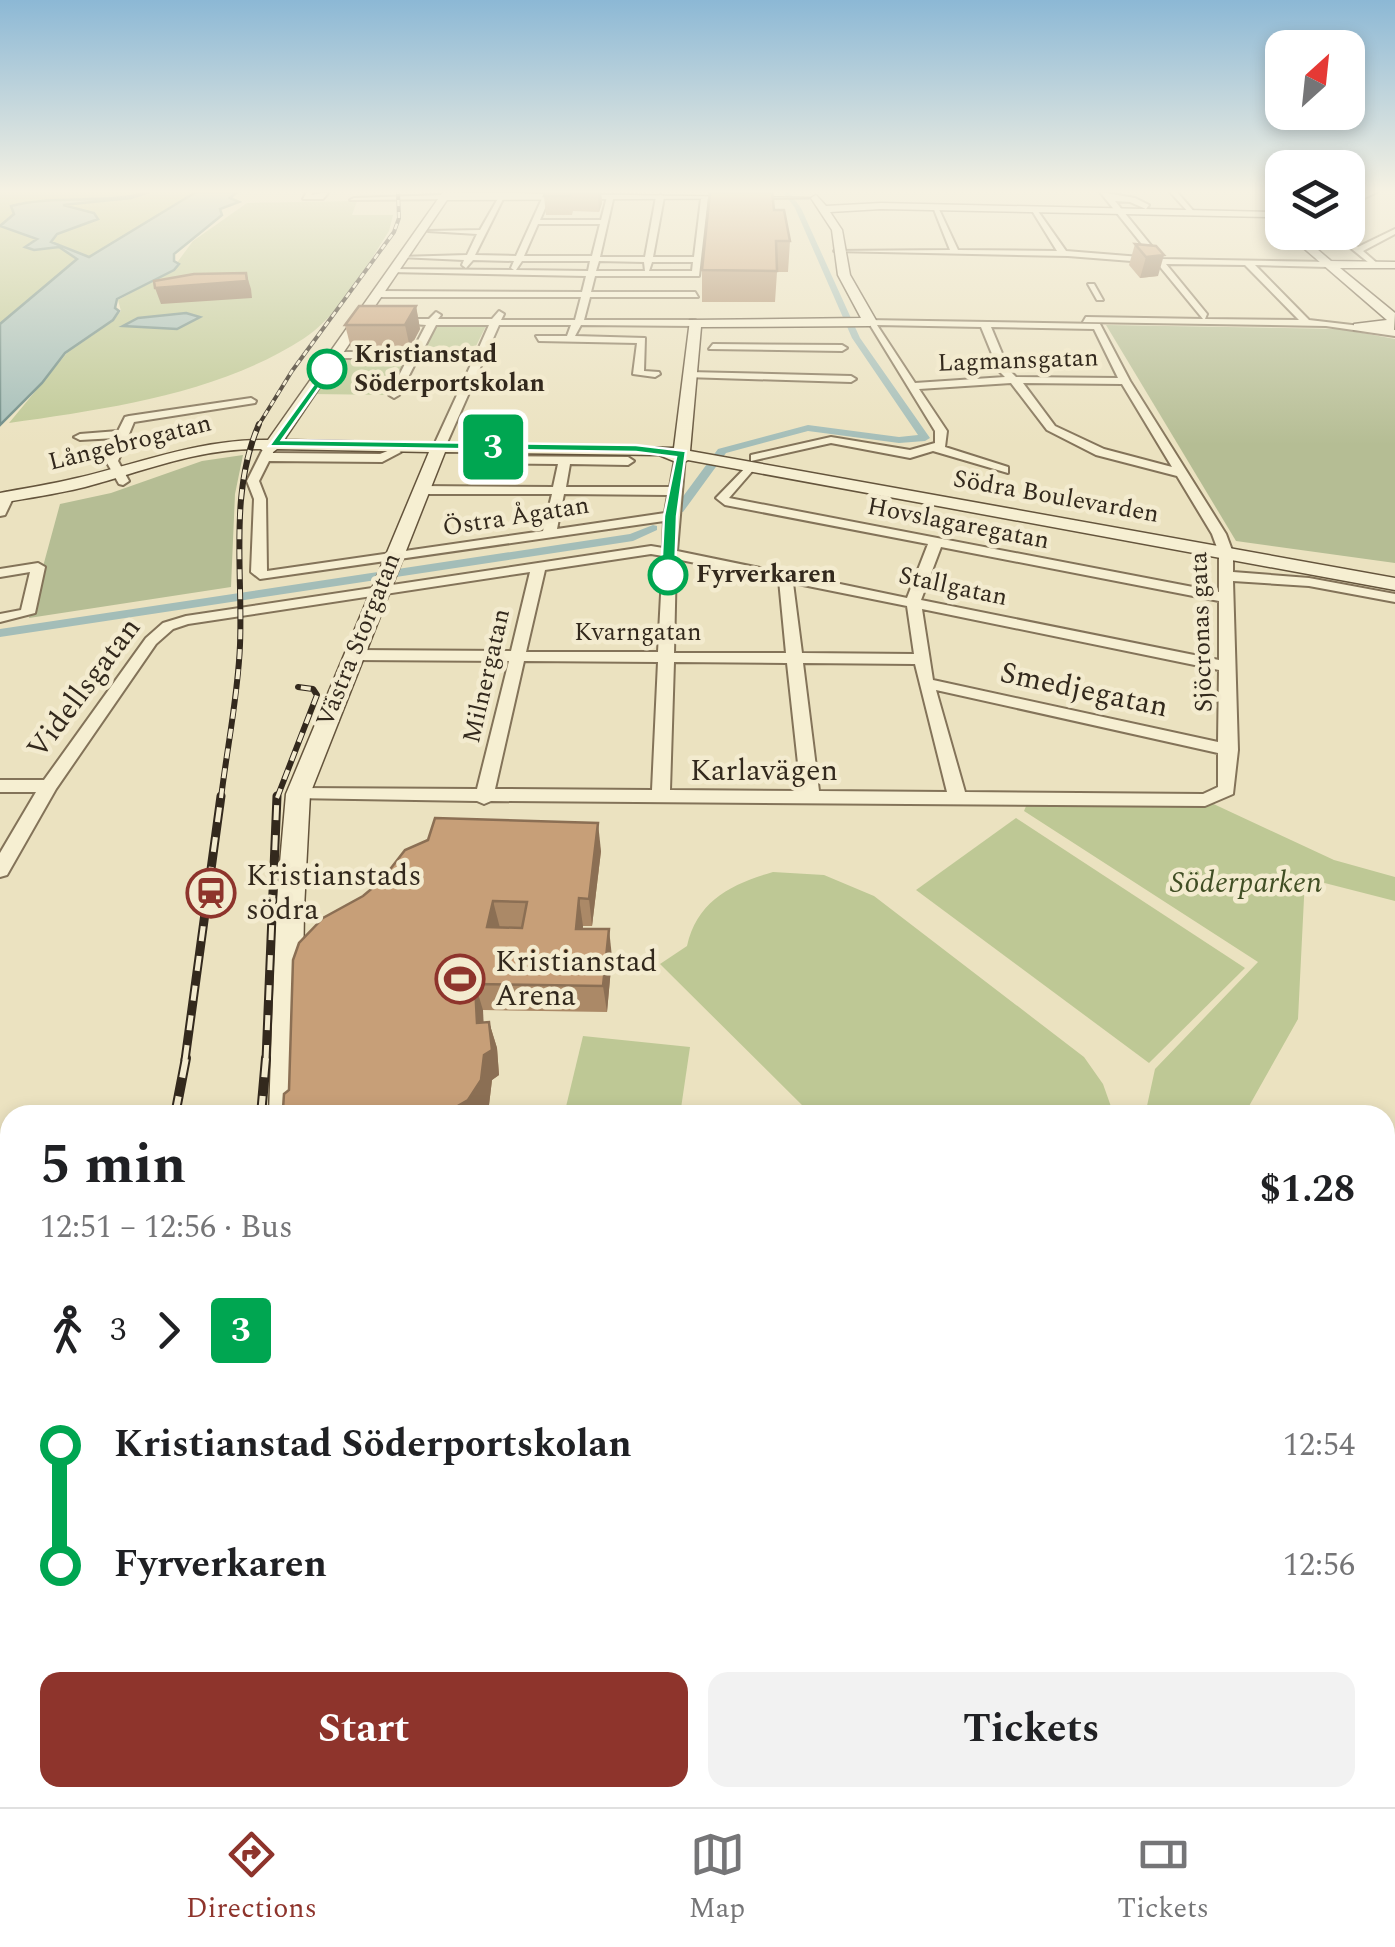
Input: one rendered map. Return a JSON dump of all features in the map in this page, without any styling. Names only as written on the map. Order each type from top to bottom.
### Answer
[{"type":"street","points":[[270,450],[390,276]]},
{"type":"street","points":[[394,395],[460,276]]},
{"type":"street","name":"Västra Storgatan","points":[[286,1105],[290,909],[298,794],[512,276]]},
{"type":"street","points":[[568,339],[578,322],[590,276]]},
{"type":"street","points":[[637,323],[646,276]]},
{"type":"street","points":[[696,276],[694,316],[699,322]]},
{"type":"street","points":[[845,276],[942,432],[943,440],[936,448]]},
{"type":"street","points":[[1172,276],[1202,315],[1304,319],[1395,333]]},
{"type":"street","points":[[1261,276],[1304,319]]},
{"type":"street","points":[[1343,276],[1394,319],[1389,327],[1359,327]]},
{"type":"street","points":[[1091,286],[1100,298]]},
{"type":"street","points":[[377,294],[695,295]]},
{"type":"street","points":[[360,322],[1304,319]]},
{"type":"street","points":[[661,798],[670,516],[699,322]]},
{"type":"street","points":[[777,322],[784,375]]},
{"type":"street","points":[[870,322],[984,325],[1004,371],[1026,392],[1051,428],[1072,441],[1180,473]]},
{"type":"street","name":"Sjöcronas gata","points":[[984,325],[1097,326],[1125,380],[1219,534],[1226,553],[1228,790]]},
{"type":"street","points":[[539,338],[642,340],[638,374],[655,374]]},
{"type":"street","points":[[713,374],[713,342],[762,348],[842,348]]},
{"type":"street","points":[[337,355],[480,356]]},
{"type":"street","points":[[689,374],[850,379]]},
{"type":"street","name":"Lagmansgatan","points":[[912,386],[1012,380],[1125,380]]},
{"type":"street","points":[[120,477],[112,461],[129,419],[251,401]]},
{"type":"street","points":[[250,443],[286,427]]},
{"type":"street","points":[[80,437],[122,434]]},
{"type":"street","points":[[745,464],[831,440],[910,454],[936,448],[1004,470]]},
{"type":"street","name":"Långebrogatan","points":[[120,477],[202,448],[250,443],[270,450]]},
{"type":"street","name":"Södra Boulevarden","points":[[270,450],[438,449],[484,456],[682,456]]},
{"type":"street","name":"Södra Boulevarden","points":[[270,450],[636,449],[745,464],[1395,584]]},
{"type":"street","name":"Långebrogatan","points":[[3,503],[221,454],[270,450]]},
{"type":"street","name":"Östra Ågatan","points":[[270,450],[253,480],[260,500],[258,572],[276,576],[387,574],[549,535],[670,516]]},
{"type":"street","points":[[462,460],[484,456],[628,461]]},
{"type":"street","points":[[549,535],[564,461]]},
{"type":"street","name":"Hovslagaregatan","points":[[745,464],[722,498],[725,501],[1227,598]]},
{"type":"street","points":[[421,490],[675,491]]},
{"type":"street","points":[[936,542],[913,601],[926,683],[958,799]]},
{"type":"street","name":"Stallgatan","points":[[387,574],[538,565],[669,551],[1228,666]]},
{"type":"street","name":"Milnergatan","points":[[484,798],[538,565]]},
{"type":"street","points":[[0,573],[38,567],[28,613],[0,618]]},
{"type":"street","name":"Videllsgatan","points":[[0,870],[49,786],[151,640],[168,626],[387,574]]},
{"type":"street","points":[[785,574],[811,799]]},
{"type":"street","points":[[1226,576],[1310,582],[1395,598]]},
{"type":"street","name":"Kvarngatan","points":[[354,655],[921,659]]},
{"type":"street","name":"Smedjegatan","points":[[926,683],[1229,750]]},
{"type":"street","points":[[0,786],[49,786]]},
{"type":"street","name":"Karlavägen","points":[[298,794],[1205,800],[1228,790]]},
{"type":"green space","points":[[0,276],[98,276],[0,348]]},
{"type":"green space","points":[[162,276],[360,276],[316,329],[270,358],[235,373],[122,405],[9,423],[67,353],[113,321],[121,311],[118,300]]},
{"type":"green space","points":[[438,324],[487,324],[473,352],[423,352]]},
{"type":"green space","points":[[1106,325],[1341,329],[1395,339],[1395,563],[1236,541]]},
{"type":"green space","points":[[337,355],[415,355],[394,395],[310,394]]},
{"type":"green space","points":[[243,455],[235,494],[231,587],[29,618],[60,504],[111,493],[202,461]]},
{"type":"green space","name":"Söderparken","points":[[1029,799],[1205,800],[1334,860],[1395,877],[1395,901],[1305,878],[1298,1019],[1250,1105],[1147,1105],[1155,1069],[1258,962],[1024,811]]},
{"type":"green space","points":[[1016,818],[1245,968],[1149,1063],[916,890]]},
{"type":"green space","points":[[773,872],[824,875],[874,896],[1084,1057],[1103,1084],[1110,1105],[802,1105],[660,964],[687,946],[692,930],[708,906],[743,882]]},
{"type":"green space","points":[[583,1036],[690,1047],[681,1105],[566,1105]]},
{"type":"water","points":[[56,276],[162,276],[117,299],[115,308],[119,311],[113,320],[65,353],[42,383],[0,425],[0,324]]},
{"type":"water","points":[[186,313],[200,317],[177,329],[123,326],[138,318]]},
{"type":"building","points":[[181,276],[246,276],[247,281],[155,288],[154,281]]},
{"type":"building","points":[[359,306],[416,306],[405,325],[345,325]]},
{"type":"building","name":"Kristianstad Arena","points":[[435,818],[598,823],[589,899],[579,898],[576,929],[609,929],[603,986],[475,984],[477,1023],[489,1022],[492,1050],[484,1055],[481,1080],[468,1100],[459,1105],[283,1105],[284,1094],[289,1090],[293,960],[299,943],[323,918],[381,881],[405,850],[428,840]],"holes":[[[493,901],[527,902],[522,928],[487,927]]]},
{"type":"waterway","points":[[679,510],[722,451],[808,428],[899,440],[925,438],[856,338],[828,276]]},
{"type":"waterway","points":[[0,633],[633,537],[653,528]]},
{"type":"railway","points":[[259,425],[292,371],[361,276]]},
{"type":"railway","points":[[221,798],[239,664],[241,505],[244,477],[259,425]]},
{"type":"railway","points":[[277,798],[317,695],[313,689],[298,687]]},
{"type":"railway","points":[[185,1060],[221,796]]},
{"type":"railway","points":[[266,1060],[277,796]]},
{"type":"railway","points":[[177,1105],[186,1058]]},
{"type":"railway","points":[[262,1105],[266,1058]]},
{"type":"bus line","name":"3","points":[[327,369],[274,444],[636,449],[682,454],[670,516],[668,575]]},
{"type":"place","name":"Kristianstad Söderportskolan","points":[[327,369]]},
{"type":"place","name":"Fyrverkaren","points":[[668,575]]},
{"type":"place","name":"Kristianstads södra","points":[[211,893]]},
{"type":"place","name":"Kristianstad Arena","points":[[460,979]]}]
